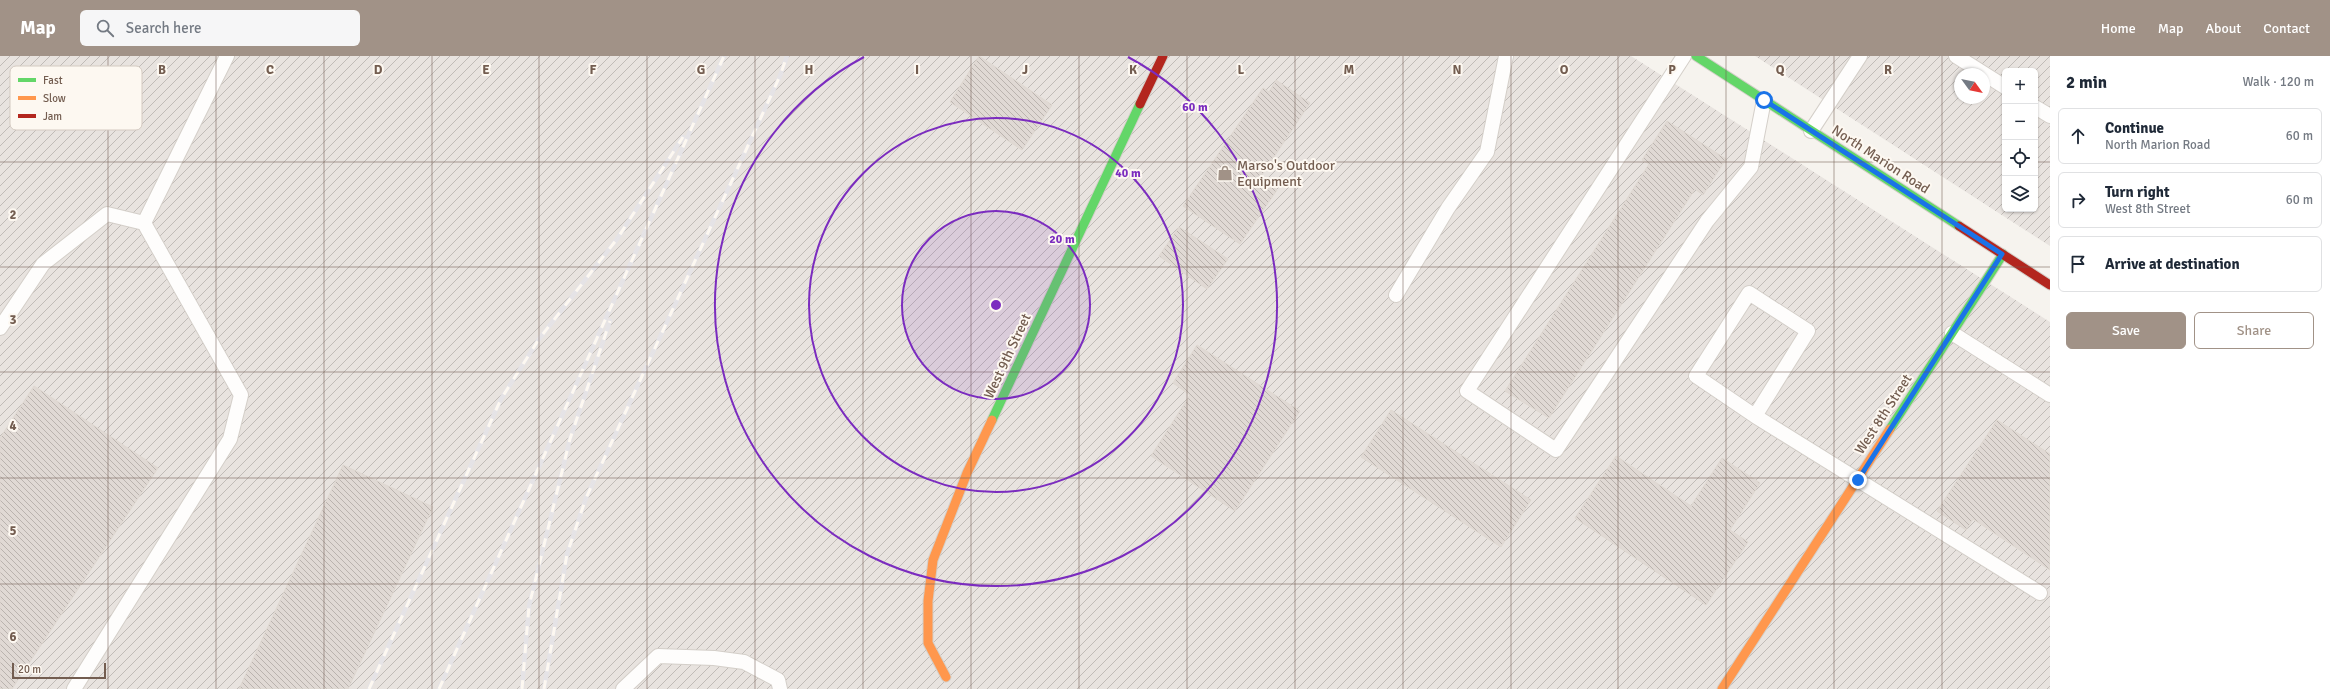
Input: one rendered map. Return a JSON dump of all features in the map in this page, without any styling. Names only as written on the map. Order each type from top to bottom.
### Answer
[{"type":"street","name":"West 9th Street","points":[[946,677],[928,643],[928,601],[933,560],[968,473],[1163,56]]},
{"type":"street","name":"North Marion Road","points":[[1696,56],[2050,285]]},
{"type":"street","name":"West 8th Street","points":[[1722,689],[1858,480],[2002,254]]},
{"type":"lane","points":[[144,222],[227,56]]},
{"type":"lane","points":[[1396,295],[1448,208],[1487,152],[1506,56]]},
{"type":"lane","points":[[1684,56],[1467,391],[1556,450],[1707,221],[1751,167],[1764,100]]},
{"type":"lane","points":[[1811,131],[1860,56]]},
{"type":"lane","points":[[1956,56],[2002,85]]},
{"type":"lane","points":[[2038,109],[2050,116]]},
{"type":"lane","points":[[0,328],[44,264],[107,214],[144,222],[241,395],[230,439],[74,689]]},
{"type":"lane","points":[[1754,416],[1808,331],[1749,293],[1696,376],[1754,416],[2040,593]]},
{"type":"lane","points":[[1952,333],[2050,395]]},
{"type":"lane","points":[[623,689],[658,656],[714,658],[744,662],[778,680],[780,689]]},
{"type":"shaded area","points":[[0,56],[1631,56],[2050,322],[2050,689],[0,689]]},
{"type":"shaded area","points":[[1755,56],[2050,56],[2050,246]]},
{"type":"building","points":[[979,56],[1052,105],[1022,150],[950,102]]},
{"type":"building","points":[[1276,80],[1310,103],[1260,178],[1277,190],[1240,244],[1183,206],[1263,88],[1269,92]]},
{"type":"building","points":[[1667,121],[1726,159],[1703,195],[1695,189],[1549,418],[1505,391],[1649,164],[1642,160]]},
{"type":"building","points":[[1179,227],[1228,259],[1207,289],[1159,256]]},
{"type":"building","points":[[1197,345],[1300,411],[1235,511],[1151,456],[1190,395],[1173,383]]},
{"type":"building","points":[[34,386],[158,468],[12,689],[0,689],[0,438]]},
{"type":"building","points":[[1391,410],[1531,500],[1501,547],[1361,457]]},
{"type":"building","points":[[1997,420],[2050,454],[2050,570],[1973,519],[1966,530],[1937,511]]},
{"type":"building","points":[[1616,456],[1691,506],[1722,458],[1760,483],[1730,530],[1748,542],[1706,605],[1575,518]]},
{"type":"building","points":[[343,465],[433,507],[348,689],[239,689]]},
{"type":"railway","points":[[439,689],[724,56]]},
{"type":"railway","points":[[544,689],[567,554],[586,498],[780,76],[787,56]]},
{"type":"railway","points":[[369,689],[501,399],[539,339],[617,239],[683,137]]},
{"type":"railway","points":[[522,689],[529,606],[570,439],[610,321]]},
{"type":"traffic: fast","points":[[1696,56],[1959,226]]},
{"type":"traffic: fast","points":[[992,420],[1140,104]]},
{"type":"traffic: fast","points":[[1890,429],[2003,254]]},
{"type":"traffic: slow","points":[[946,677],[928,643],[928,601],[933,560],[967,473],[992,420]]},
{"type":"traffic: slow","points":[[1722,689],[1890,429]]},
{"type":"traffic: jam","points":[[1140,104],[1163,56]]},
{"type":"traffic: jam","points":[[1959,226],[2050,285]]},
{"type":"place","name":"Marso's Outdoor Equipment","points":[[1225,173]]},
{"type":"route","points":[[1764,100],[2002,254],[1858,480]]}]
